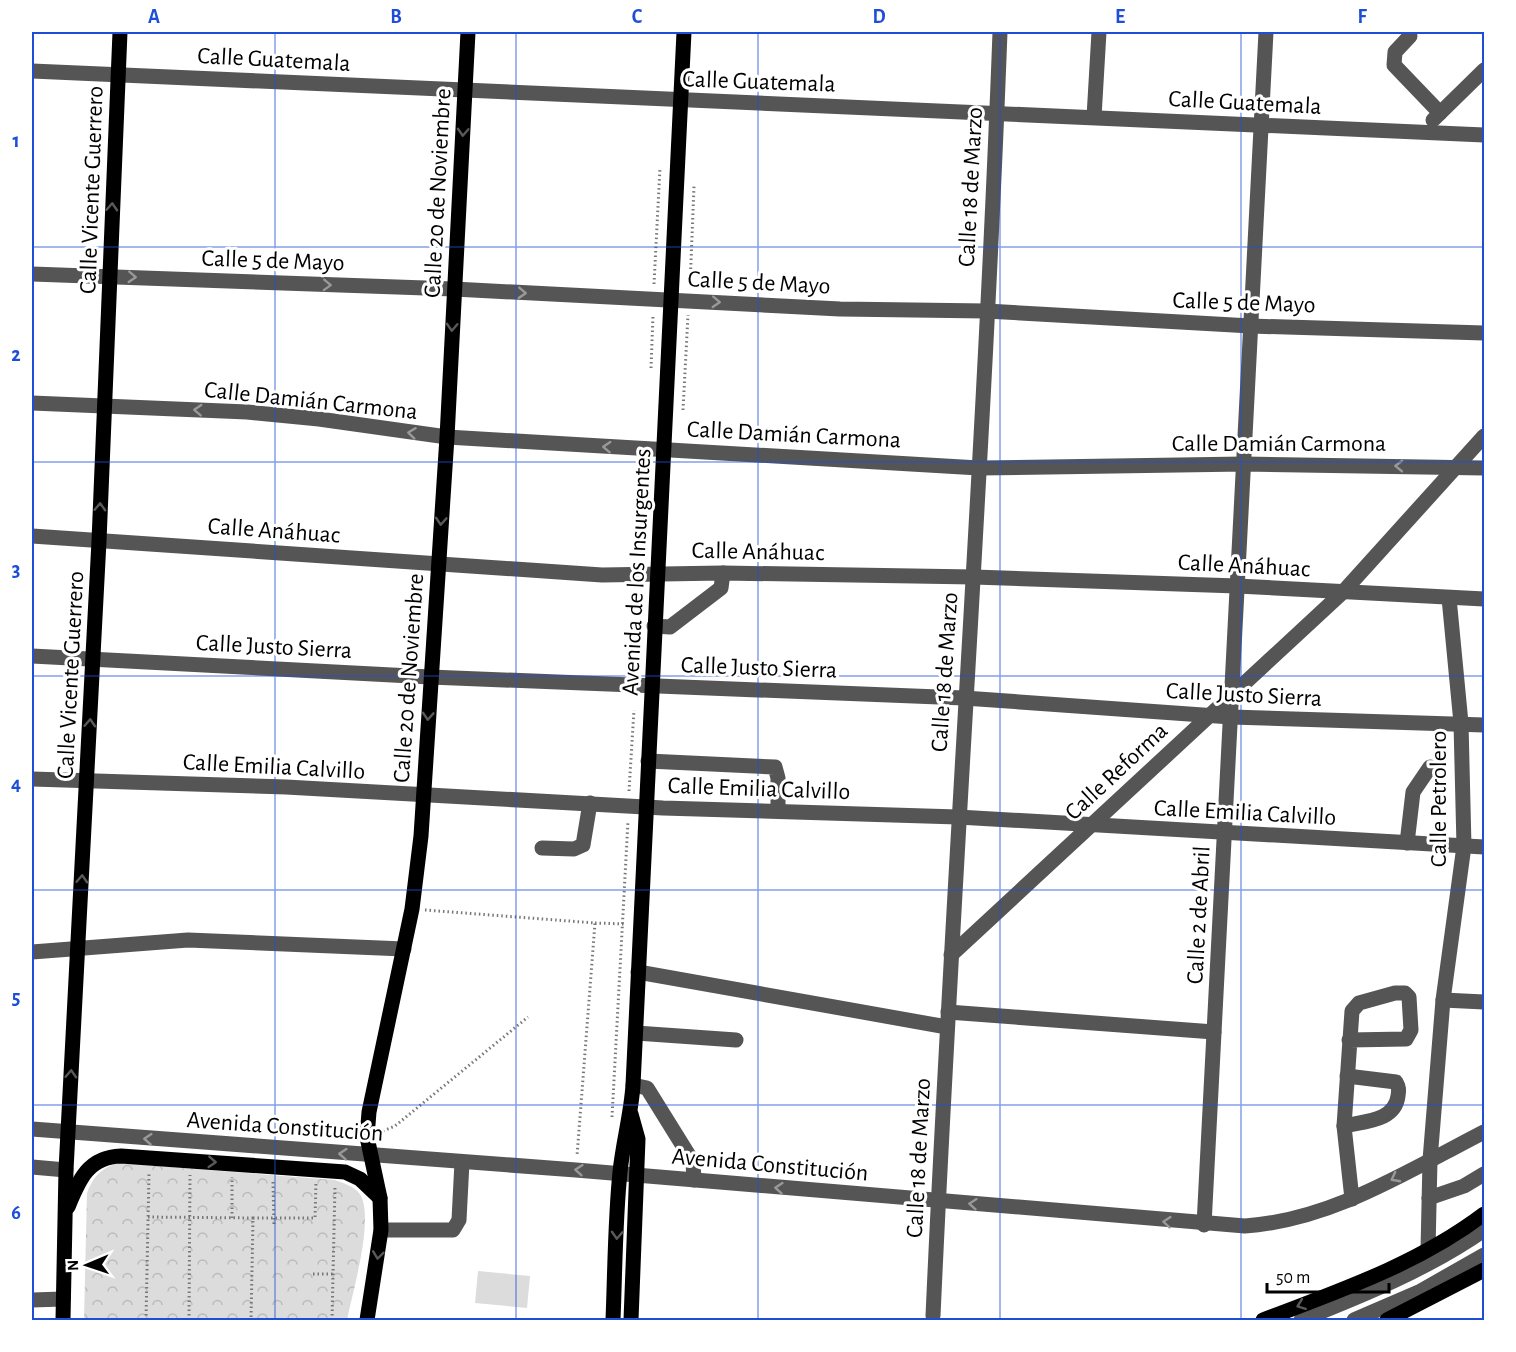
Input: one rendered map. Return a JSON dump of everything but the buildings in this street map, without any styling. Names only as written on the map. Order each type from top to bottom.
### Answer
[{"type":"main road","name":"Calle Vicente Guerrero","points":[[63,1320],[66,1170],[99,541],[120,32]]},
{"type":"main road","name":"Calle 20 de Noviembre","points":[[367,1320],[381,1230],[380,1198],[367,1137],[376,1071],[412,909],[423,797],[447,437],[468,32]]},
{"type":"main road","name":"Avenida de los Insurgentes","points":[[613,1320],[620,1173],[624,1139],[631,1114],[636,1033],[645,807],[665,449],[684,32]]},
{"type":"main road","name":"Avenida de los Insurgentes","points":[[631,1114],[638,1139],[631,1320]]},
{"type":"main road","points":[[64,1218],[81,1176],[96,1162],[108,1156],[345,1172],[360,1179],[380,1198]]},
{"type":"main road","points":[[1263,1320],[1372,1278],[1428,1250],[1485,1214]]},
{"type":"main road","points":[[1388,1320],[1485,1270]]},
{"type":"street","name":"Calle 18 de Marzo","points":[[933,1316],[964,698],[974,577],[1000,32]]},
{"type":"street","points":[[1094,117],[1099,32]]},
{"type":"street","name":"Calle 2 de Abril","points":[[1204,1225],[1266,32]]},
{"type":"street","points":[[1410,36],[1395,52],[1394,64],[1440,113]]},
{"type":"street","points":[[1422,132],[1485,70]]},
{"type":"street","name":"Calle Guatemala","points":[[32,71],[1485,135]]},
{"type":"street","name":"Calle 5 de Mayo","points":[[32,274],[454,289],[840,309],[986,311],[1251,326],[1485,333]]},
{"type":"street","name":"Calle Damián Carmona","points":[[32,403],[319,419],[447,437],[979,468],[1244,464],[1485,468]]},
{"type":"street","name":"Calle Reforma","points":[[951,955],[1343,592],[1485,436]]},
{"type":"street","name":"Calle Anáhuac","points":[[32,536],[602,575],[723,573],[974,577],[1237,586],[1485,599]]},
{"type":"street","points":[[654,626],[670,627],[721,588],[723,573]]},
{"type":"street","name":"Calle Petrolero","points":[[1428,1250],[1430,1160],[1443,1000],[1464,846],[1461,723],[1449,598]]},
{"type":"street","name":"Calle Justo Sierra","points":[[32,656],[430,677],[964,698],[1207,716],[1485,725]]},
{"type":"street","points":[[648,761],[775,767],[778,778],[778,811]]},
{"type":"street","points":[[1407,843],[1413,792],[1430,767]]},
{"type":"street","name":"Calle Emilia Calvillo","points":[[32,779],[286,787],[423,797],[645,807],[958,817],[1485,847]]},
{"type":"street","points":[[542,848],[574,849],[583,845],[590,803]]},
{"type":"street","points":[[32,952],[196,940],[404,949]]},
{"type":"street","points":[[638,972],[948,1020],[1214,1032]]},
{"type":"street","points":[[1349,1040],[1406,1039],[1411,1030],[1409,997],[1400,992],[1354,1006],[1349,1040],[1344,1126],[1352,1199]]},
{"type":"street","points":[[1443,1000],[1485,1002]]},
{"type":"street","points":[[636,1033],[736,1040]]},
{"type":"street","points":[[1344,1126],[1391,1113],[1397,1106],[1399,1092],[1396,1082],[1347,1076]]},
{"type":"street","points":[[633,1085],[647,1088],[693,1162],[693,1180]]},
{"type":"street","name":"Avenida Constitución","points":[[32,1129],[620,1173],[1204,1225],[1245,1226],[1288,1222],[1352,1199],[1485,1132]]},
{"type":"street","points":[[381,1230],[453,1230],[459,1220],[462,1162]]},
{"type":"street","points":[[32,1167],[66,1170]]},
{"type":"street","points":[[1429,1198],[1464,1186],[1485,1174]]},
{"type":"street","points":[[1301,1320],[1364,1295],[1453,1252],[1485,1230]]},
{"type":"street","points":[[1354,1320],[1419,1292],[1485,1255]]},
{"type":"street","points":[[32,1300],[63,1299]]},
{"type":"path","points":[[611,1125],[635,686]]},
{"type":"path","points":[[412,909],[596,923],[640,924]]},
{"type":"path","points":[[576,1170],[596,923]]},
{"type":"path","points":[[367,1137],[395,1126],[528,1017]]},
{"type":"path","points":[[146,1320],[150,1166]]},
{"type":"path","points":[[189,1320],[190,1169]]},
{"type":"path","points":[[232,1172],[232,1218]]},
{"type":"path","points":[[273,1176],[273,1225]]},
{"type":"path","points":[[148,1217],[315,1218],[316,1179]]},
{"type":"path","points":[[332,1320],[335,1180]]},
{"type":"path","points":[[252,1320],[253,1218]]},
{"type":"path","points":[[312,1274],[333,1274]]},
{"type":"green space","points":[[118,1163],[335,1180],[354,1188],[364,1203],[365,1218],[361,1255],[347,1320],[84,1320],[87,1193],[98,1174]]},
{"type":"green space","points":[[478,1271],[530,1276],[527,1308],[475,1303]]}]
